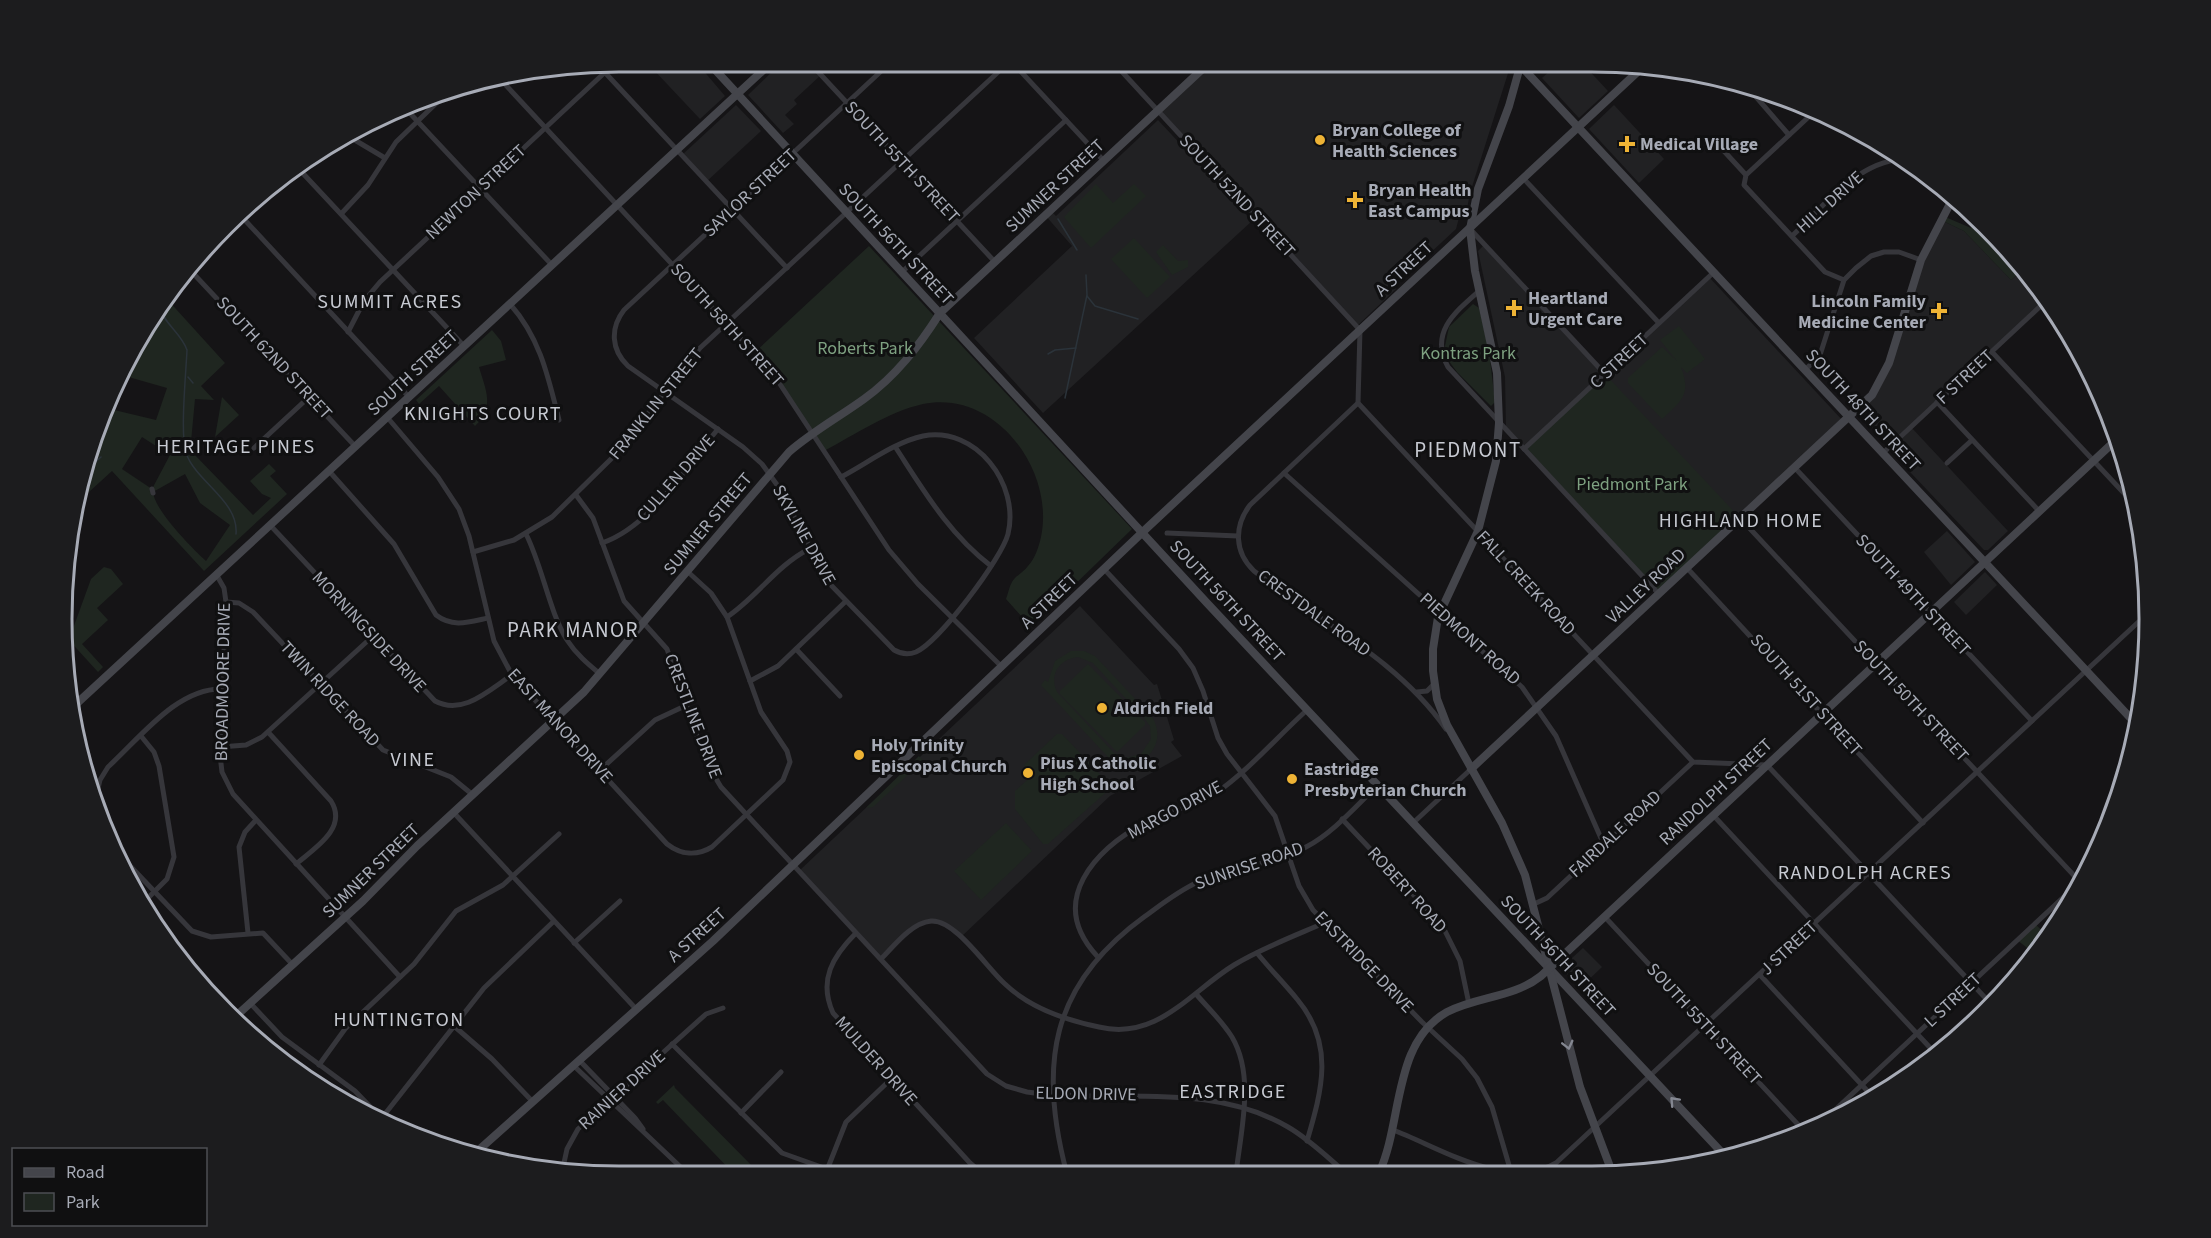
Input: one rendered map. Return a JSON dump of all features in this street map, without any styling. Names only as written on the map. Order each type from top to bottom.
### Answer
[{"type":"main road","name":"SOUTH 56TH STREET","points":[[717,72],[1307,710],[1720,1150]]},
{"type":"main road","name":"SOUTH STREET","points":[[79,701],[761,72]]},
{"type":"main road","name":"SUMNER STREET","points":[[239,1013],[554,722],[600,674],[770,474],[813,433],[865,398],[895,373],[916,349],[940,313],[1199,72]]},
{"type":"main road","points":[[1518,72],[1507,113],[1478,189],[1470,229],[1479,291],[1497,373],[1499,423],[1492,483],[1478,531],[1440,611],[1433,648],[1435,683],[1441,711],[1508,834],[1534,904],[1577,1077],[1594,1129],[1609,1166]]},
{"type":"main road","name":"SOUTH 48TH STREET","points":[[1527,72],[2130,717]]},
{"type":"main road","name":"A STREET","points":[[481,1148],[637,1010],[794,865],[1143,532],[1636,74]]},
{"type":"main road","name":"VALLEY ROAD","points":[[1471,769],[1872,395],[1885,374],[1921,260],[1949,205]]},
{"type":"main road","name":"RANDOLPH STREET","points":[[1381,1166],[1394,1130],[1409,1060],[1417,1041],[1428,1028],[1448,1012],[1517,991],[1549,968],[2111,445]]},
{"type":"main road","points":[[1559,1007],[1568,998],[1576,997]]},
{"type":"street","name":"NEWTON STREET","points":[[348,332],[364,301],[392,270],[605,72]]},
{"type":"street","points":[[605,72],[787,268]]},
{"type":"street","name":"SOUTH 55TH STREET","points":[[818,72],[995,262]]},
{"type":"street","name":"SAYLOR STREET","points":[[615,327],[624,310],[880,72]]},
{"type":"street","name":"FRANKLIN STREET","points":[[473,552],[502,545],[526,534],[552,517],[613,457],[700,348],[1000,72]]},
{"type":"street","points":[[1020,72],[1104,161]]},
{"type":"street","name":"SOUTH 52ND STREET","points":[[1122,72],[1360,330]]},
{"type":"street","name":"SOUTH 58TH STREET","points":[[505,85],[772,372],[889,550],[952,618],[1002,667]]},
{"type":"street","points":[[1757,98],[1790,135]]},
{"type":"street","points":[[341,214],[360,196],[396,142],[435,104]]},
{"type":"street","points":[[410,114],[552,265]]},
{"type":"street","points":[[1809,117],[1746,175],[1745,187],[1825,272],[1844,280]]},
{"type":"street","points":[[902,272],[1065,120]]},
{"type":"street","points":[[355,139],[385,158]]},
{"type":"street","points":[[1723,150],[1746,175]]},
{"type":"street","name":"HILL DRIVE","points":[[1791,236],[1865,170],[1891,161]]},
{"type":"street","points":[[303,173],[464,346]]},
{"type":"street","points":[[1523,178],[1659,323]]},
{"type":"street","points":[[245,220],[409,397]]},
{"type":"street","points":[[1470,229],[1605,374]]},
{"type":"street","points":[[1805,370],[1821,352],[1844,280],[1867,258],[1884,252],[1899,252],[1921,260]]},
{"type":"street","name":"C STREET","points":[[1524,449],[1713,272]]},
{"type":"street","name":"SOUTH 62ND STREET","points":[[195,274],[356,446]]},
{"type":"street","points":[[1479,291],[1448,321],[1443,332],[1441,348],[1450,369],[1659,594]]},
{"type":"street","points":[[510,304],[529,327],[541,351],[559,420]]},
{"type":"street","name":"F STREET","points":[[1883,453],[2042,308]]},
{"type":"street","name":"SKYLINE DRIVE","points":[[615,327],[614,343],[624,362],[753,455],[770,474],[827,581],[889,646],[902,654],[921,649],[952,618]]},
{"type":"street","points":[[1167,533],[1238,536],[1245,511],[1358,403],[1360,330]]},
{"type":"street","points":[[1992,352],[2123,491]]},
{"type":"street","points":[[254,448],[309,397]]},
{"type":"street","points":[[1938,402],[2039,511]]},
{"type":"street","name":"FALL CREEK ROAD","points":[[1358,403],[1693,762]]},
{"type":"street","name":"EAST MANOR DRIVE","points":[[387,417],[453,498],[465,522],[488,618],[499,652],[512,675],[554,722],[668,844],[683,853],[695,854],[707,850],[746,815]]},
{"type":"street","name":"CULLEN DRIVE","points":[[602,543],[626,533],[642,519],[718,429]]},
{"type":"street","points":[[841,477],[920,437],[946,436],[971,446],[993,466],[1006,491],[1010,519],[1005,544],[952,618]]},
{"type":"street","points":[[1947,463],[1972,440]]},
{"type":"street","points":[[896,448],[944,520],[964,544],[990,566]]},
{"type":"street","name":"SOUTH 49TH STREET","points":[[1795,468],[2032,721]]},
{"type":"street","points":[[329,471],[394,544],[436,615],[446,621],[458,623],[488,618]]},
{"type":"street","name":"PIEDMONT ROAD","points":[[1284,473],[1512,676],[1538,707],[1560,744],[1604,844]]},
{"type":"street","name":"CRESTLINE DRIVE","points":[[576,495],[589,510],[620,593],[629,609],[667,649],[714,776],[746,815],[794,865]]},
{"type":"street","name":"SOUTH 50TH STREET","points":[[1740,518],[2076,874]]},
{"type":"street","name":"MORNINGSIDE DRIVE","points":[[270,525],[430,697],[446,706],[460,706],[512,675]]},
{"type":"street","points":[[526,534],[542,569],[562,632],[574,650],[600,674]]},
{"type":"street","name":"CRESTDALE ROAD","points":[[1238,536],[1242,554],[1254,571],[1388,666],[1416,692],[1451,733]]},
{"type":"street","points":[[727,617],[746,603],[787,562],[809,549]]},
{"type":"street","name":"SOUTH 51ST STREET","points":[[1688,568],[1742,624],[1754,643],[1923,823]]},
{"type":"street","name":"EASTRIDGE DRIVE","points":[[1104,569],[1185,656],[1203,691],[1218,738],[1271,808],[1290,854],[1301,891],[1324,923],[1466,1064],[1483,1087],[1492,1107],[1510,1166]]},
{"type":"street","points":[[687,571],[711,593],[727,617],[764,718],[789,753],[790,762],[783,780],[746,815]]},
{"type":"street","name":"BROADMOORE DRIVE","points":[[216,574],[224,588],[226,602],[220,747],[220,763],[225,780],[233,794],[256,820],[400,977]]},
{"type":"street","name":"TWIN RIDGE ROAD","points":[[226,602],[238,603],[254,612],[382,750],[451,777],[473,795]]},
{"type":"street","points":[[750,681],[771,672],[845,602]]},
{"type":"street","name":"J STREET","points":[[1550,1166],[1651,1077],[2139,623]]},
{"type":"street","points":[[220,747],[246,745],[268,732],[373,636]]},
{"type":"street","points":[[796,649],[840,696]]},
{"type":"street","points":[[1416,692],[1427,691],[1435,683]]},
{"type":"street","points":[[99,788],[103,774],[141,736],[188,695],[204,690],[222,689]]},
{"type":"street","points":[[599,771],[655,720],[687,705]]},
{"type":"street","name":"MARGO DRIVE","points":[[1097,956],[1081,936],[1074,912],[1078,888],[1087,872],[1133,830],[1154,818],[1206,798],[1241,771],[1307,710]]},
{"type":"street","points":[[268,732],[331,801],[336,810],[336,820],[332,831],[297,864]]},
{"type":"street","points":[[141,736],[154,752],[159,766],[174,849],[171,872],[149,898]]},
{"type":"street","points":[[1693,762],[1767,765],[1986,999]]},
{"type":"street","name":"FAIRDALE ROAD","points":[[1534,904],[1547,898],[1693,762]]},
{"type":"street","name":"VALLEY ROAD","points":[[1413,823],[1471,769]]},
{"type":"street","name":"SUNRISE ROAD","points":[[1065,1166],[1055,1127],[1053,1094],[1058,1041],[1063,1016],[1077,986],[1097,956],[1120,934],[1190,886],[1290,854],[1318,840],[1378,785]]},
{"type":"street","points":[[454,813],[637,1010]]},
{"type":"street","points":[[1713,815],[1931,1048]]},
{"type":"street","name":"ROBERT ROAD","points":[[1342,819],[1442,925],[1460,961],[1469,1004]]},
{"type":"street","points":[[248,933],[239,847],[245,832],[256,820]]},
{"type":"street","points":[[319,1065],[353,1020],[424,952],[456,911],[495,891],[559,834]]},
{"type":"street","name":"ELDON DRIVE","points":[[794,865],[990,1076],[1021,1091],[1053,1094],[1173,1096],[1242,1110],[1281,1124],[1307,1141],[1337,1166]]},
{"type":"street","points":[[133,869],[183,924],[197,933],[217,937],[260,932],[267,935],[293,964]]},
{"type":"street","name":"L STREET","points":[[1835,1109],[2061,900]]},
{"type":"street","points":[[574,943],[620,901]]},
{"type":"street","name":"SOUTH 55TH STREET","points":[[1604,916],[1798,1125]]},
{"type":"street","points":[[385,1114],[496,976],[554,921]]},
{"type":"street","points":[[881,959],[916,926],[931,921],[942,922],[954,930],[1017,994],[1038,1007],[1103,1028],[1134,1028],[1165,1017],[1226,971],[1257,953],[1324,923]]},
{"type":"street","name":"MULDER DRIVE","points":[[856,933],[839,950],[831,964],[826,981],[827,997],[839,1023],[974,1166]]},
{"type":"street","points":[[1257,953],[1301,1004],[1319,1041],[1322,1083],[1307,1141]]},
{"type":"street","points":[[1760,975],[1868,1091]]},
{"type":"street","points":[[1196,994],[1226,1028],[1237,1047],[1244,1076],[1237,1166]]},
{"type":"street","points":[[250,1003],[282,1037],[355,1091],[368,1105]]},
{"type":"street","name":"RAINIER DRIVE","points":[[563,1163],[574,1133],[706,1014],[723,1008]]},
{"type":"street","points":[[454,1026],[492,1059],[533,1102]]},
{"type":"street","points":[[672,1044],[785,1155],[816,1166]]},
{"type":"street","points":[[577,1064],[612,1099],[637,1119],[644,1130],[680,1166]]},
{"type":"street","points":[[741,1113],[782,1072]]},
{"type":"street","points":[[829,1166],[846,1122],[891,1079]]},
{"type":"street","name":"J STREET","points":[[1394,1130],[1470,1164],[1482,1166]]},
{"type":"shaded area","points":[[656,72],[705,72],[725,96],[700,119]]},
{"type":"shaded area","points":[[772,72],[824,72],[794,100],[797,104],[785,115],[794,124],[783,133],[748,95]]},
{"type":"shaded area","name":"Bryan Health East Campus","points":[[1199,72],[1508,72],[1470,193],[1465,219],[1460,214],[1456,229],[1398,283],[1396,289],[1357,326],[1158,111]]},
{"type":"shaded area","points":[[1549,72],[1590,72],[1608,91],[1579,118],[1542,78]]},
{"type":"shaded area","points":[[736,105],[761,131],[706,182],[682,155]]},
{"type":"shaded area","name":"Medical Village","points":[[1614,105],[1664,159],[1639,183],[1589,129]]},
{"type":"shaded area","points":[[1158,120],[1252,221],[1043,413],[974,338],[1072,246],[1045,215],[1051,211],[1056,216]]},
{"type":"shaded area","points":[[1941,220],[1964,231],[2011,280],[2017,275],[2041,306],[1911,427],[2008,531],[1988,550],[1984,550],[1893,454],[1892,446],[1890,447],[1856,411],[1879,385],[1910,295]]},
{"type":"shaded area","points":[[1484,245],[1605,374],[1709,277],[1844,422],[1740,518],[1524,449],[1506,429],[1505,377],[1478,251]]},
{"type":"shaded area","points":[[1947,531],[1975,562],[1951,585],[1924,552]]},
{"type":"shaded area","points":[[1985,572],[1997,585],[1966,615],[1954,602]]},
{"type":"shaded area","name":"Pius X Catholic High School","points":[[1080,606],[1154,685],[1157,684],[1174,740],[1171,742],[1182,756],[1110,796],[961,937],[944,923],[920,924],[881,959],[799,871]]},
{"type":"shaded area","points":[[1583,948],[1602,967],[1580,988],[1561,968]]},
{"type":"green space","points":[[1096,184],[1113,203],[1134,184],[1146,196],[1091,248],[1064,217]]},
{"type":"green space","points":[[1943,216],[1971,228],[1972,226],[2017,275],[2011,280],[1964,231],[1941,220]]},
{"type":"green space","points":[[1134,238],[1170,277],[1147,298],[1111,259]]},
{"type":"green space","points":[[1163,245],[1178,261],[1188,260],[1188,267],[1172,275],[1156,252]]},
{"type":"green space","name":"Roberts Park","points":[[869,246],[1132,529],[1031,627],[1006,599],[1013,580],[1033,560],[1041,537],[1043,512],[1039,486],[1029,462],[1015,440],[996,422],[974,409],[950,403],[923,404],[885,418],[824,451],[783,387],[754,353]]},
{"type":"green space","points":[[172,304],[225,363],[201,386],[214,400],[195,399],[191,442],[201,443],[192,452],[253,515],[271,498],[262,494],[250,481],[269,464],[276,471],[270,476],[287,494],[204,571],[112,471],[87,494],[101,443],[114,410],[156,420],[167,388],[128,377]],"holes":[[[142,437],[170,455],[152,489],[122,469]],[[185,474],[200,503],[230,525],[206,561],[183,538],[160,509],[153,492]]]},
{"type":"green space","name":"Kontras Park","points":[[1473,304],[1479,308],[1489,351],[1495,402],[1491,406],[1457,372],[1446,357],[1445,346],[1449,327]]},
{"type":"green space","points":[[1679,326],[1705,359],[1687,373],[1681,367],[1685,384],[1683,396],[1662,419],[1628,383],[1628,378],[1662,347],[1677,361],[1660,340]]},
{"type":"green space","points":[[492,330],[501,341],[506,360],[479,367],[486,391],[487,405],[475,426],[439,386],[419,404],[416,400]]},
{"type":"green space","name":"Piedmont Park","points":[[1605,374],[1740,518],[1659,594],[1524,449]]},
{"type":"green space","points":[[222,397],[239,415],[215,437]]},
{"type":"green space","points":[[104,567],[111,569],[123,584],[97,608],[108,620],[82,644],[103,667],[98,672],[73,644],[72,630],[91,579]]},
{"type":"green space","points":[[1071,651],[1084,651],[1095,656],[1152,717],[1157,734],[1154,749],[1149,755],[1134,763],[1125,764],[1126,766],[1121,771],[1041,685],[1045,680],[1048,682],[1055,661]],"holes":[[[1078,657],[1093,663],[1150,726],[1151,739],[1141,754],[1126,758],[1114,753],[1057,692],[1054,680],[1061,664]]]},
{"type":"green space","name":"Aldrich Field","points":[[1088,664],[1145,722],[1145,725],[1117,752],[1060,694],[1060,691]]},
{"type":"green space","points":[[1057,734],[1062,734],[1112,787],[1048,844],[1043,844],[1015,809],[1015,791],[1033,775],[1024,765]]},
{"type":"green space","points":[[919,756],[923,761],[873,807],[866,808]]},
{"type":"green space","points":[[1006,823],[1032,851],[981,900],[954,871]]},
{"type":"green space","points":[[2035,924],[2042,930],[2028,949],[2017,940]]},
{"type":"green space","points":[[674,1085],[752,1166],[726,1166],[663,1100],[658,1104],[656,1102]]},
{"type":"waterway","points":[[1058,219],[1077,250]]},
{"type":"waterway","points":[[1065,398],[1087,295],[1086,275]]},
{"type":"waterway","points":[[1087,296],[1095,306],[1138,319]]},
{"type":"waterway","points":[[164,316],[181,338],[187,350],[183,418],[186,453],[198,473],[231,512],[236,534]]},
{"type":"waterway","points":[[1048,354],[1055,350],[1076,348]]},
{"type":"waterway","points":[[188,377],[193,383]]},
{"type":"waterway","points":[[95,462],[101,457]]},
{"type":"place","name":"Bryan College of Health Sciences","points":[[1320,140]]},
{"type":"place","name":"Medical Village","points":[[1627,144]]},
{"type":"place","name":"Bryan Health East Campus","points":[[1355,200]]},
{"type":"place","name":"Heartland Urgent Care","points":[[1514,308]]},
{"type":"place","name":"Lincoln Family Medicine Center","points":[[1939,311]]},
{"type":"place","name":"Aldrich Field","points":[[1102,708]]},
{"type":"place","name":"Holy Trinity Episcopal Church","points":[[859,755]]},
{"type":"place","name":"Pius X Catholic High School","points":[[1028,773]]},
{"type":"place","name":"Eastridge Presbyterian Church","points":[[1292,779]]},
{"type":"district","name":"SUMMIT ACRES","points":[[390,302]]},
{"type":"district","name":"KNIGHTS COURT","points":[[483,414]]},
{"type":"district","name":"HERITAGE PINES","points":[[236,447]]},
{"type":"district","name":"PIEDMONT","points":[[1468,450]]},
{"type":"district","name":"HIGHLAND HOME","points":[[1741,521]]},
{"type":"district","name":"PARK MANOR","points":[[573,630]]},
{"type":"district","name":"VINE","points":[[413,760]]},
{"type":"district","name":"RANDOLPH ACRES","points":[[1865,873]]},
{"type":"district","name":"HUNTINGTON","points":[[399,1020]]},
{"type":"district","name":"EASTRIDGE","points":[[1233,1092]]}]
